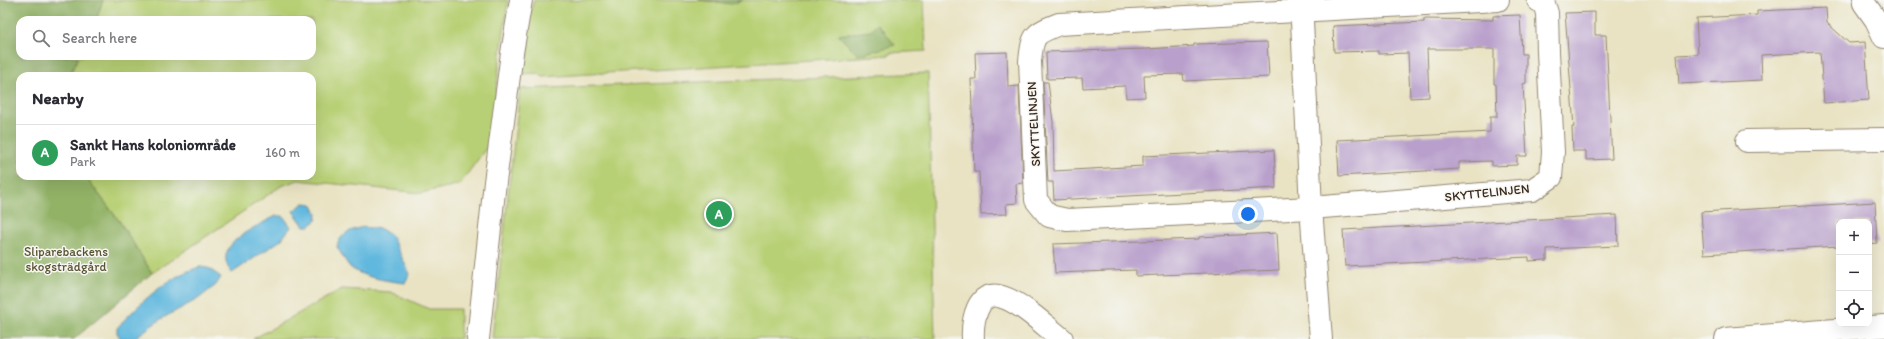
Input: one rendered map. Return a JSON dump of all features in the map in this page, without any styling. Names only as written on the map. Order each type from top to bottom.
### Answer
[{"type":"street","points":[[478,339],[495,182],[512,53],[521,0]]},
{"type":"street","name":"SKYTTELINJEN","points":[[1498,0],[1301,6],[1059,24],[1038,33],[1032,43],[1030,61],[1036,200],[1049,216],[1067,220],[1311,208],[1532,190],[1551,177],[1553,152],[1547,13],[1544,4],[1538,0]]},
{"type":"street","points":[[1864,3],[1876,20],[1884,37]]},
{"type":"street","points":[[1301,6],[1311,208],[1321,339]]},
{"type":"street","points":[[1747,141],[1884,139]]},
{"type":"street","points":[[973,339],[974,316],[979,304],[988,297],[1001,296],[1014,302],[1062,339]]},
{"type":"street","points":[[1726,339],[1884,326]]},
{"type":"green space","name":"Sliparebackens skogsträdgård","points":[[0,0],[103,0],[97,16],[16,16],[16,60],[77,60],[71,72],[16,72],[16,180],[88,180],[120,222],[152,273],[74,339],[0,339]]},
{"type":"green space","points":[[103,0],[508,0],[489,144],[460,184],[421,193],[298,180],[316,180],[316,72],[71,72],[77,60],[316,60],[316,16],[97,16]]},
{"type":"green space","points":[[534,0],[924,0],[926,51],[890,53],[890,55],[543,77],[538,73],[521,74],[524,33]]},
{"type":"green space","points":[[699,0],[743,0],[732,4]]},
{"type":"green space","points":[[878,24],[895,45],[858,55],[838,35],[870,31]]},
{"type":"green space","points":[[928,73],[935,339],[492,339],[520,89]]},
{"type":"green space","points":[[88,180],[298,180],[281,186],[152,273],[120,222]]},
{"type":"green space","points":[[342,289],[391,292],[429,309],[460,309],[460,339],[253,339]]},
{"type":"water","points":[[304,203],[312,204],[317,213],[316,221],[309,226],[304,226],[293,211]]},
{"type":"water","points":[[276,216],[283,216],[291,227],[281,240],[232,273],[226,263],[226,254],[231,246],[247,231]]},
{"type":"water","points":[[363,227],[381,229],[391,235],[410,274],[405,283],[363,274],[351,268],[347,263],[337,247],[338,242],[343,235],[354,229]]},
{"type":"water","points":[[200,267],[208,268],[221,277],[216,285],[198,299],[161,319],[133,339],[121,339],[117,333],[117,328],[144,301],[176,277]]},
{"type":"building","points":[[1826,8],[1827,23],[1849,43],[1865,42],[1869,100],[1824,103],[1820,52],[1761,55],[1762,80],[1679,84],[1677,55],[1698,54],[1696,18],[1757,15],[1757,11]]},
{"type":"building","points":[[1595,12],[1595,35],[1606,35],[1612,159],[1586,160],[1586,151],[1573,151],[1572,127],[1574,127],[1565,13]]},
{"type":"building","points":[[1520,15],[1522,54],[1526,54],[1526,83],[1523,84],[1527,156],[1517,156],[1517,165],[1492,166],[1492,161],[1459,162],[1459,169],[1339,176],[1337,140],[1490,132],[1490,117],[1497,117],[1496,84],[1494,84],[1494,49],[1427,49],[1429,97],[1410,98],[1408,53],[1379,54],[1379,51],[1334,52],[1333,26],[1424,22],[1424,19],[1493,20],[1493,16]]},
{"type":"building","points":[[1267,42],[1269,77],[1184,81],[1183,74],[1144,75],[1145,97],[1126,98],[1125,86],[1083,88],[1082,78],[1047,79],[1046,52],[1147,49],[1194,46],[1194,44]]},
{"type":"building","points":[[1007,52],[1008,87],[1019,86],[1023,183],[1016,184],[1017,203],[1006,204],[1007,214],[981,215],[979,172],[974,172],[971,79],[976,79],[975,53]]},
{"type":"building","points":[[1043,82],[1048,82],[1053,122],[1054,171],[1143,166],[1143,156],[1274,150],[1276,188],[1054,200],[1053,182],[1048,182]]},
{"type":"building","points":[[1875,202],[1877,243],[1872,244],[1872,219],[1836,219],[1836,246],[1704,254],[1701,212]]},
{"type":"building","points":[[1617,215],[1618,246],[1547,249],[1547,260],[1529,261],[1529,257],[1345,266],[1343,230]]},
{"type":"building","points":[[1277,233],[1279,270],[1136,276],[1136,270],[1055,273],[1053,244],[1199,239],[1199,237]]},
{"type":"place","name":"Sankt Hans koloniområde","points":[[719,214]]}]
